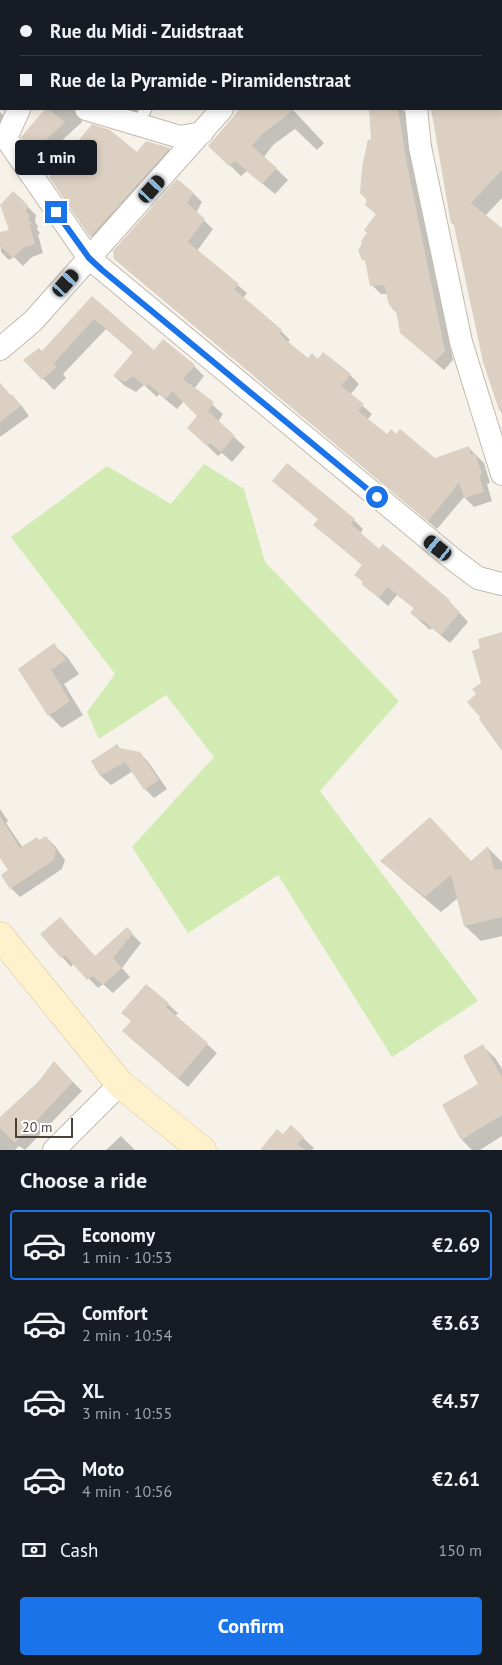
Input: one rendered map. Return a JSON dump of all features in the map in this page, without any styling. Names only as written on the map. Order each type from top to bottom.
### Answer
[{"type":"street","points":[[19,110],[6,138],[89,258],[454,560],[478,578],[502,584]]},
{"type":"street","points":[[93,110],[141,117],[180,137],[202,133]]},
{"type":"street","points":[[0,349],[33,321],[221,110]]},
{"type":"street","points":[[416,110],[420,147],[461,342],[502,474]]},
{"type":"street","points":[[0,936],[120,1084],[202,1150]]},
{"type":"street","points":[[54,1150],[120,1084]]},
{"type":"green space","points":[[204,464],[244,489],[265,562],[399,701],[320,791],[478,1001],[392,1057],[278,875],[188,933],[132,847],[214,757],[166,695],[99,739],[87,712],[115,674],[11,537],[107,466],[171,504]]},
{"type":"building","points":[[44,110],[49,110],[65,122],[32,153],[21,137]]},
{"type":"building","points":[[239,110],[294,110],[262,134],[252,146],[277,168],[262,184],[235,161],[229,166],[208,146]]},
{"type":"building","points":[[369,110],[398,110],[407,164],[445,351],[435,362],[400,333],[396,310],[393,310],[389,305],[384,285],[370,286],[365,260],[362,260],[358,250],[362,244],[361,241],[367,233],[364,230],[376,214],[365,205],[367,200],[360,193],[362,167],[368,139],[371,140]]},
{"type":"building","points":[[431,110],[502,110],[502,170],[471,203],[502,228],[502,409],[499,410],[483,362],[453,221],[451,224]]},
{"type":"building","points":[[92,124],[110,130],[137,152],[146,141],[170,148],[90,237],[49,177]]},
{"type":"building","points":[[177,179],[194,193],[187,203],[205,219],[188,242],[239,284],[234,289],[282,330],[279,333],[308,358],[312,353],[318,359],[323,352],[351,374],[341,386],[364,404],[358,411],[387,434],[391,429],[396,434],[400,429],[435,458],[469,446],[471,454],[475,453],[482,474],[479,475],[484,492],[464,498],[459,483],[428,521],[114,259],[113,251]]},
{"type":"building","points":[[13,191],[28,205],[26,212],[30,216],[28,219],[32,223],[30,225],[35,244],[23,248],[13,258],[0,246],[0,232],[9,230],[0,205]]},
{"type":"building","points":[[92,296],[154,350],[163,339],[195,365],[183,379],[214,402],[208,411],[235,436],[221,452],[210,443],[207,446],[187,428],[197,416],[172,391],[166,399],[148,384],[146,387],[133,376],[125,382],[113,376],[133,352],[94,319],[54,363],[57,367],[42,380],[23,360],[39,348],[42,351]]},
{"type":"building","points":[[0,383],[21,406],[0,422]]},
{"type":"building","points":[[287,463],[355,519],[351,524],[379,549],[383,544],[450,600],[449,602],[460,612],[441,635],[410,613],[414,608],[387,587],[379,598],[361,584],[363,582],[354,575],[362,565],[313,525],[318,519],[272,481]]},
{"type":"building","points":[[502,632],[502,751],[479,719],[480,717],[467,702],[476,694],[472,689],[481,683],[472,651],[480,648],[478,639]]},
{"type":"building","points":[[54,643],[66,660],[51,670],[70,701],[48,716],[18,669]]},
{"type":"building","points":[[117,744],[120,748],[140,752],[159,780],[144,790],[125,762],[100,776],[91,761]]},
{"type":"building","points":[[0,816],[20,848],[37,837],[39,840],[46,836],[56,850],[54,860],[10,889],[1,875],[8,870],[0,858]]},
{"type":"building","points":[[430,817],[471,861],[488,846],[494,870],[502,869],[502,917],[464,926],[451,875],[425,897],[380,861]]},
{"type":"building","points":[[60,917],[95,956],[127,927],[133,933],[113,958],[122,968],[103,985],[93,976],[87,980],[65,955],[61,958],[40,934]]},
{"type":"building","points":[[146,984],[169,1003],[166,1007],[208,1043],[178,1079],[122,1031],[131,1021],[121,1013]]},
{"type":"building","points":[[483,1044],[502,1077],[502,1115],[461,1140],[442,1105],[478,1084],[463,1056]]},
{"type":"building","points":[[54,1061],[73,1082],[15,1143],[0,1128],[0,1117],[39,1081]]},
{"type":"building","points":[[291,1125],[304,1137],[297,1144],[306,1150],[260,1150],[277,1129],[283,1134]]},
{"type":"route","points":[[56,212],[89,258],[102,270],[377,497]]}]
